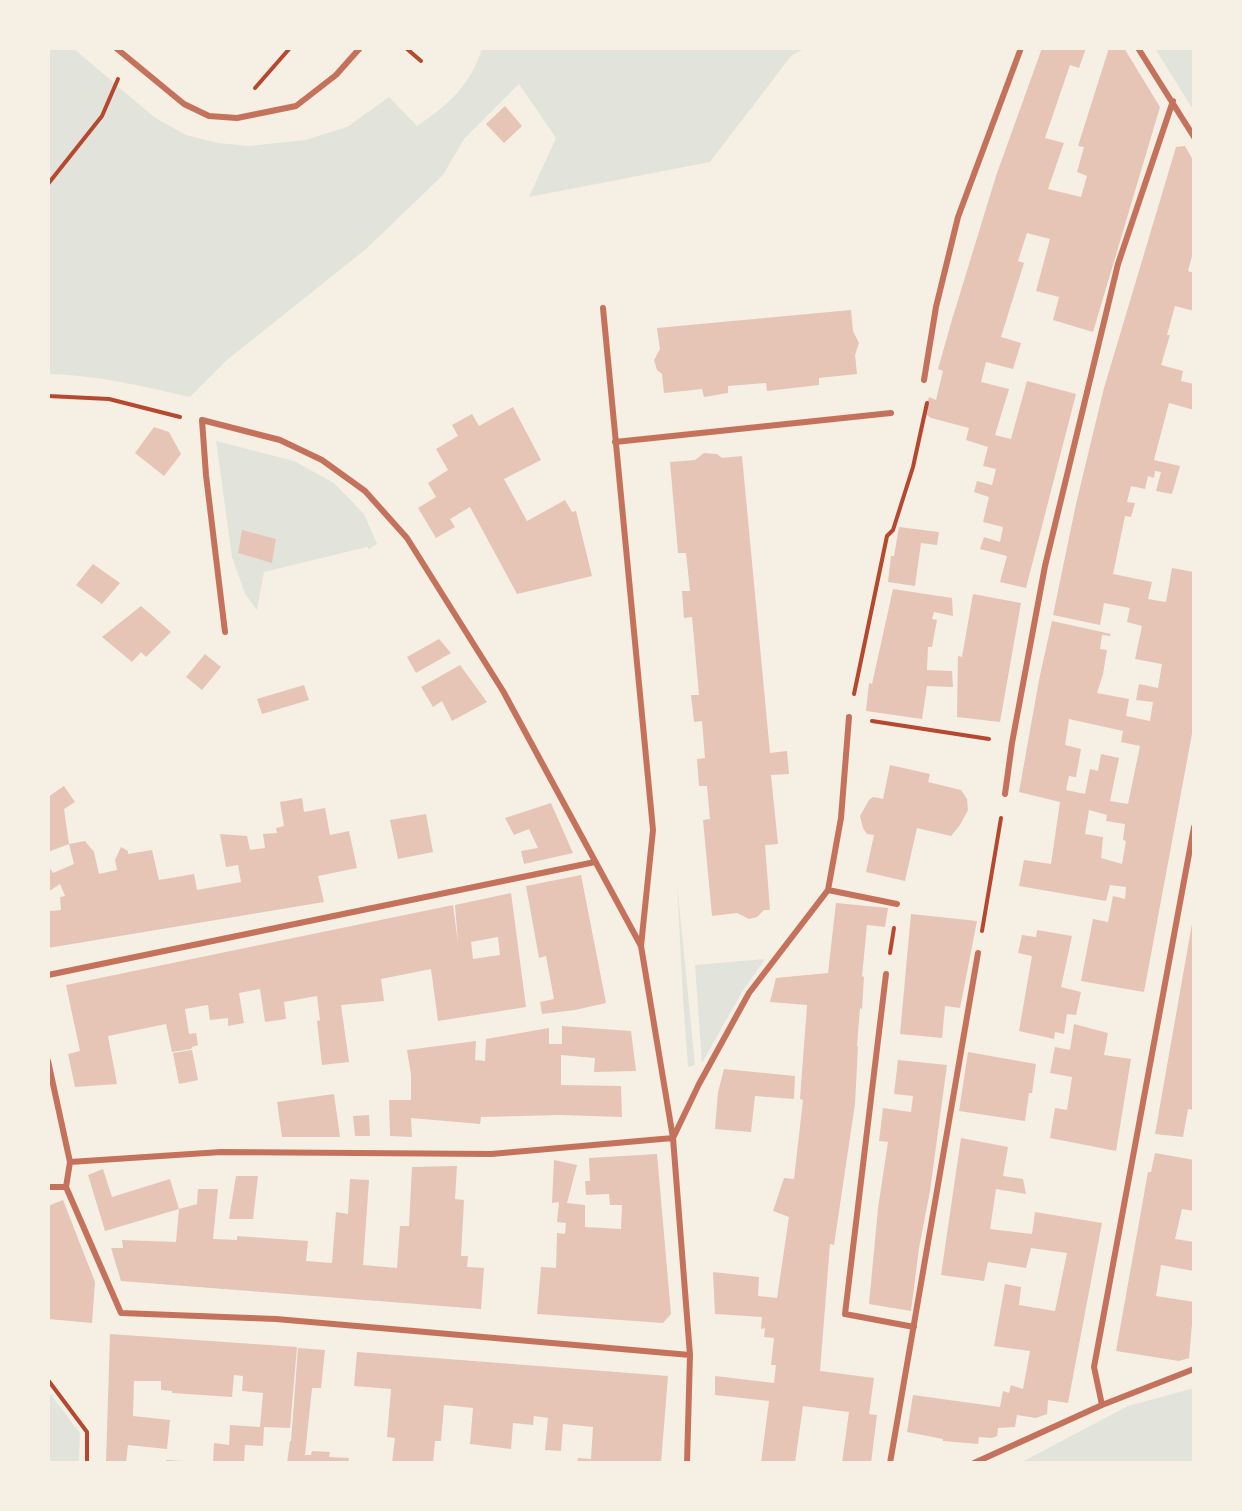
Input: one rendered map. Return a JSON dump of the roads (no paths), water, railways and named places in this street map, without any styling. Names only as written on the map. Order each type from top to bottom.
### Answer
[{"type":"street","points":[[116,48],[184,104],[209,116],[237,118],[296,106],[336,75],[360,48]]},
{"type":"street","points":[[924,380],[936,307],[958,217],[1021,48]]},
{"type":"street","points":[[1138,48],[1194,137]]},
{"type":"street","points":[[1005,794],[1012,743],[1045,566],[1118,264],[1173,101]]},
{"type":"street","points":[[603,308],[653,830],[641,946],[674,1138],[690,1355],[687,1463]]},
{"type":"street","points":[[615,442],[891,413]]},
{"type":"street","points":[[225,632],[207,485],[202,420],[280,440],[322,460],[366,491],[407,538],[503,691],[641,946]]},
{"type":"street","points":[[674,1138],[699,1084],[749,993],[828,890],[841,818],[849,717]]},
{"type":"street","points":[[1102,1405],[1094,1367],[1194,827]]},
{"type":"street","points":[[48,975],[595,862]]},
{"type":"street","points":[[828,890],[897,904]]},
{"type":"street","points":[[890,1463],[978,953]]},
{"type":"street","points":[[886,974],[845,1314],[914,1327]]},
{"type":"street","points":[[48,1061],[70,1162],[66,1187],[121,1313],[276,1319],[690,1355]]},
{"type":"street","points":[[70,1162],[221,1152],[491,1154],[674,1138]]},
{"type":"street","points":[[48,1187],[66,1187]]},
{"type":"street","points":[[974,1463],[1102,1405],[1194,1369]]}]
